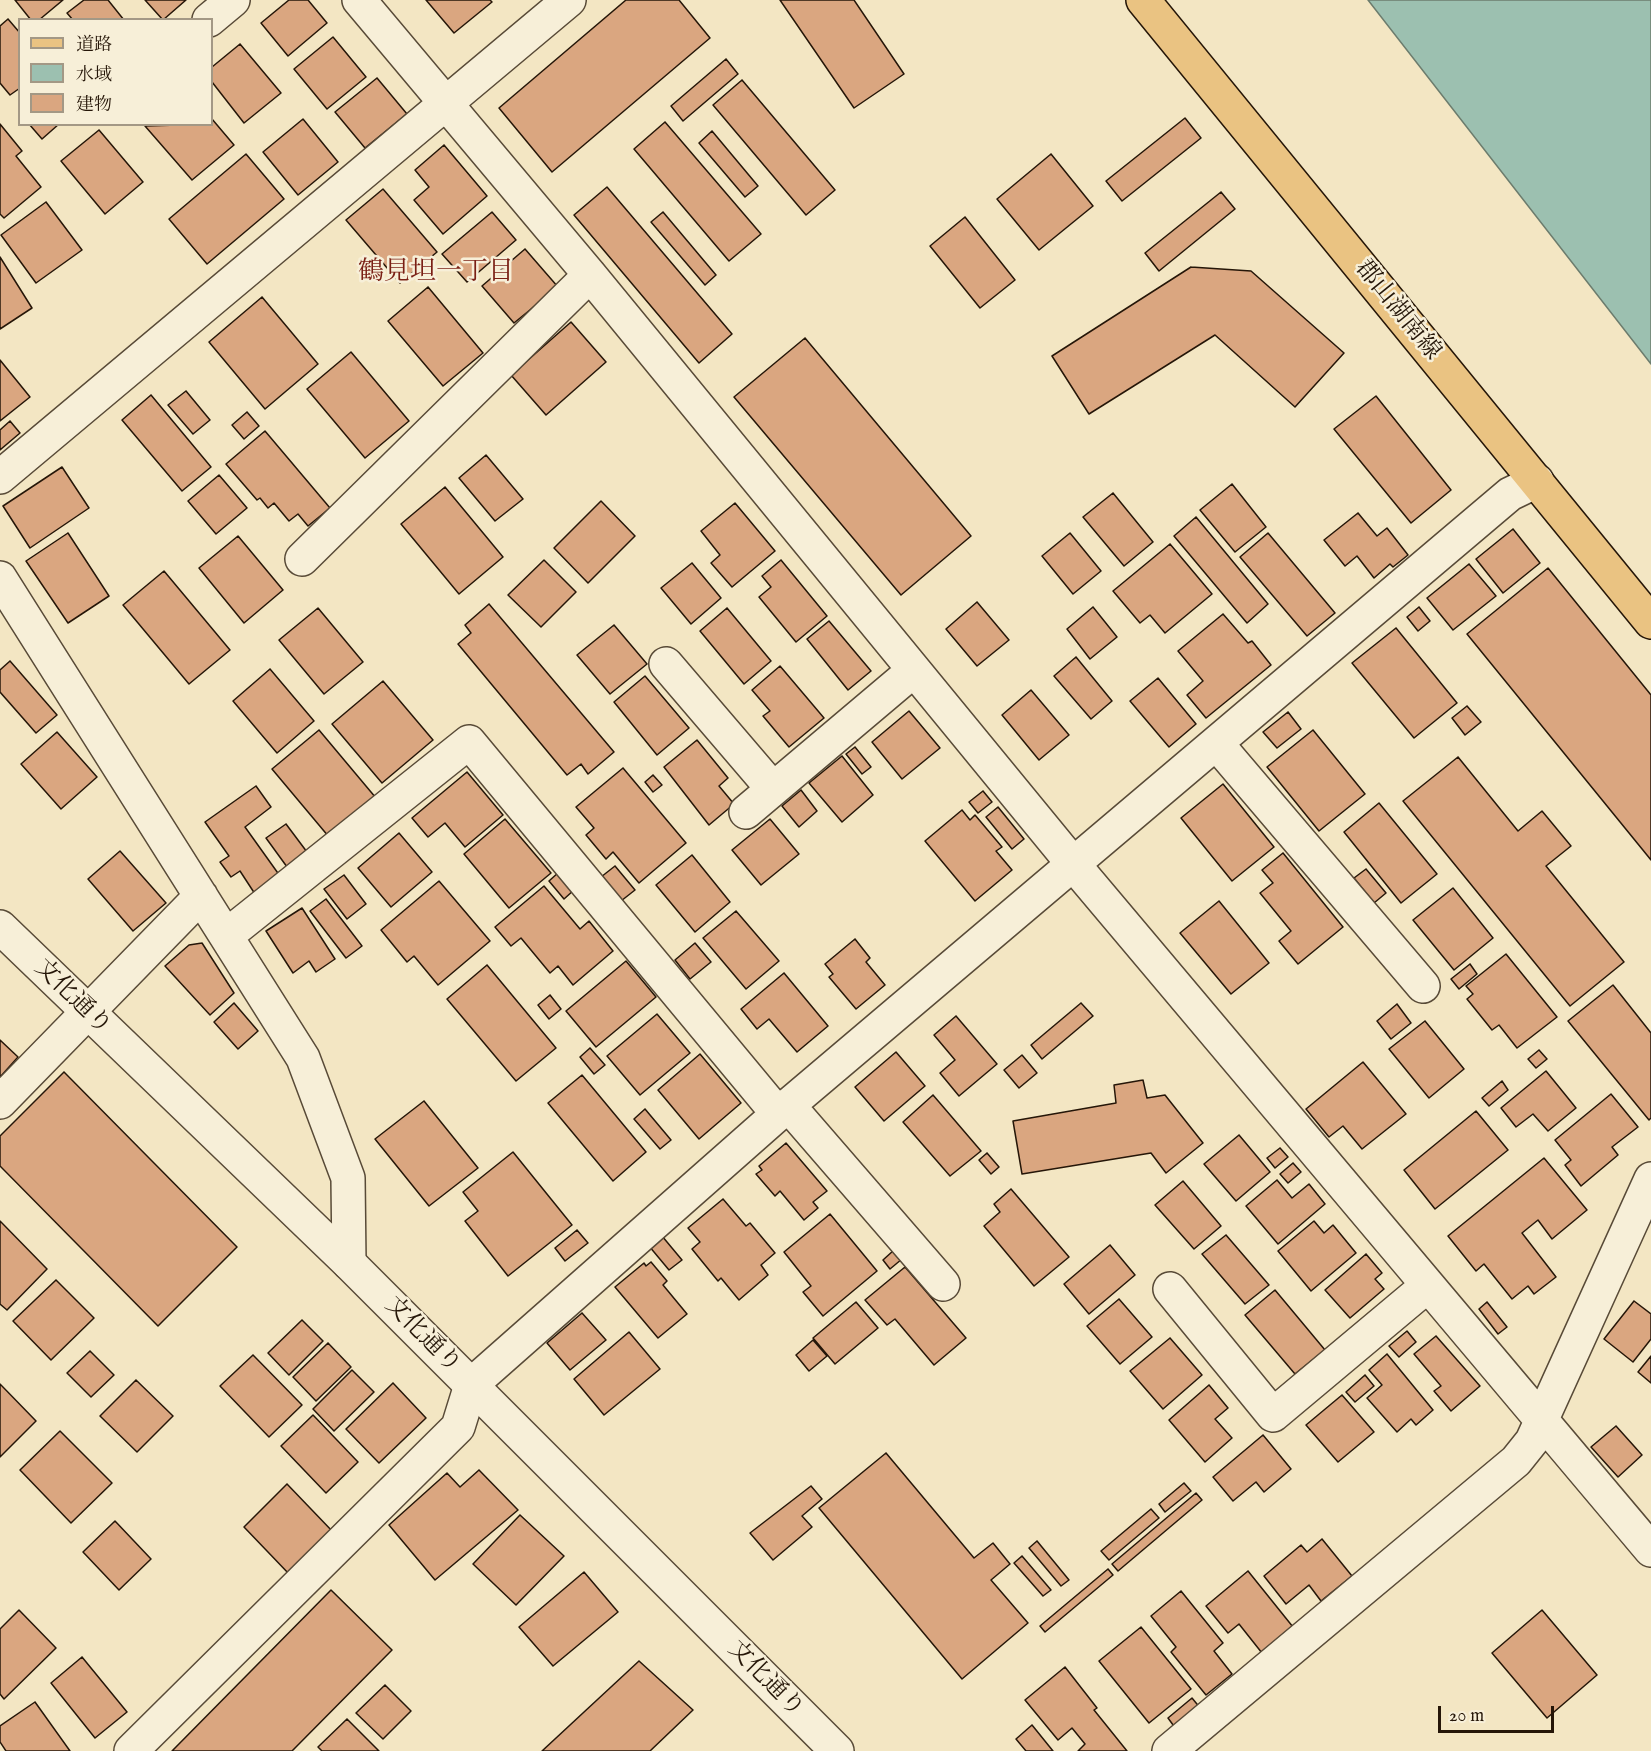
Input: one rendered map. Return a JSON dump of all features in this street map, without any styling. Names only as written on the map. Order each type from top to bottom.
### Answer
[{"type":"main road","name":"郡山湖南線","points":[[1143,0],[1651,622]]},
{"type":"street","points":[[211,18],[233,0]]},
{"type":"street","points":[[359,0],[445,105],[590,274],[1074,865],[1651,1550]]},
{"type":"street","points":[[0,477],[569,0]]},
{"type":"street","points":[[302,559],[590,274]]},
{"type":"street","points":[[131,1751],[458,1427],[471,1385],[783,1110],[1510,494],[1537,481]]},
{"type":"street","points":[[0,578],[303,1058],[348,1178],[349,1263]]},
{"type":"street","points":[[666,664],[773,789]]},
{"type":"street","points":[[746,812],[914,671]]},
{"type":"street","points":[[226,936],[469,742],[783,1110],[943,1284]]},
{"type":"street","points":[[1217,744],[1423,986]]},
{"type":"street","points":[[0,1102],[85,1012],[201,896]]},
{"type":"street","name":"文化通り","points":[[0,927],[85,1012],[349,1263],[833,1750]]},
{"type":"street","points":[[1169,1751],[1516,1461],[1532,1441],[1651,1179]]},
{"type":"street","points":[[1170,1289],[1273,1415],[1427,1286]]},
{"type":"water","points":[[1368,0],[1651,0],[1651,364]]},
{"type":"building","points":[[15,0],[63,0],[41,18],[29,18]]},
{"type":"building","points":[[84,0],[108,0],[122,18],[71,18],[67,13]]},
{"type":"building","points":[[145,0],[186,0],[165,18],[161,18]]},
{"type":"building","points":[[289,0],[308,0],[327,23],[288,56],[261,23]]},
{"type":"building","points":[[426,0],[490,0],[492,2],[454,33]]},
{"type":"building","points":[[626,0],[679,0],[710,38],[552,172],[499,108]]},
{"type":"building","points":[[780,0],[854,0],[904,74],[854,108]]},
{"type":"building","points":[[8,19],[18,31],[18,89],[10,95],[0,83],[0,26]]},
{"type":"building","points":[[333,37],[366,77],[327,109],[294,69]]},
{"type":"building","points":[[240,44],[281,93],[244,123],[213,83],[213,66]]},
{"type":"building","points":[[726,59],[738,74],[683,121],[671,106]]},
{"type":"building","points":[[377,78],[407,114],[365,148],[335,112]]},
{"type":"building","points":[[742,80],[835,190],[806,215],[713,105]]},
{"type":"building","points":[[1185,118],[1201,138],[1122,201],[1106,181]]},
{"type":"building","points":[[303,119],[338,162],[298,195],[263,152]]},
{"type":"building","points":[[213,120],[234,145],[192,180],[145,126],[213,126]]},
{"type":"building","points":[[665,122],[761,234],[729,261],[634,149]]},
{"type":"building","points":[[0,124],[22,151],[16,156],[41,187],[4,218],[0,214]]},
{"type":"building","points":[[31,126],[57,126],[42,139]]},
{"type":"building","points":[[99,130],[143,182],[105,214],[61,161]]},
{"type":"building","points":[[712,131],[758,186],[745,197],[699,143]]},
{"type":"building","points":[[444,145],[487,196],[443,234],[414,200],[429,187],[415,170]]},
{"type":"building","points":[[246,154],[284,199],[207,264],[169,219]]},
{"type":"building","points":[[1051,154],[1093,206],[1039,250],[997,199]]},
{"type":"building","points":[[607,187],[732,334],[699,363],[574,215]]},
{"type":"building","points":[[383,189],[437,252],[400,283],[346,220]]},
{"type":"building","points":[[1221,192],[1235,209],[1159,271],[1145,253]]},
{"type":"building","points":[[46,202],[82,250],[36,283],[1,235]]},
{"type":"building","points":[[492,212],[516,240],[467,282],[442,254]]},
{"type":"building","points":[[663,212],[716,275],[705,285],[651,222]]},
{"type":"building","points":[[965,217],[1015,280],[980,308],[930,246]]},
{"type":"building","points":[[525,249],[558,287],[514,323],[482,286]]},
{"type":"building","points":[[0,257],[32,308],[0,329]]},
{"type":"building","points":[[1191,267],[1251,271],[1344,353],[1295,407],[1215,335],[1089,414],[1052,356]]},
{"type":"building","points":[[428,287],[483,353],[443,386],[388,321]]},
{"type":"building","points":[[262,297],[318,364],[265,409],[209,342]]},
{"type":"building","points":[[571,322],[606,362],[546,415],[511,375]]},
{"type":"building","points":[[805,338],[971,536],[901,595],[734,397]]},
{"type":"building","points":[[351,352],[409,421],[365,458],[307,389]]},
{"type":"building","points":[[0,360],[30,397],[0,421]]},
{"type":"building","points":[[186,391],[210,420],[193,434],[168,405]]},
{"type":"building","points":[[151,395],[211,467],[182,491],[122,420]]},
{"type":"building","points":[[1376,396],[1451,490],[1411,523],[1334,429]]},
{"type":"building","points":[[247,412],[259,426],[244,439],[232,425]]},
{"type":"building","points":[[10,421],[20,433],[0,450],[0,430]]},
{"type":"building","points":[[265,431],[330,508],[308,526],[298,514],[289,521],[274,503],[268,508],[260,498],[257,500],[226,464]]},
{"type":"building","points":[[486,455],[523,499],[495,521],[459,478]]},
{"type":"building","points":[[62,467],[89,508],[30,548],[3,506]]},
{"type":"building","points":[[219,475],[247,508],[216,534],[188,501]]},
{"type":"building","points":[[1232,484],[1266,527],[1235,552],[1200,510]]},
{"type":"building","points":[[445,487],[503,557],[459,594],[401,524]]},
{"type":"building","points":[[1113,493],[1153,542],[1124,566],[1083,517]]},
{"type":"building","points":[[601,501],[635,536],[588,583],[554,548]]},
{"type":"building","points":[[735,503],[775,551],[732,587],[711,563],[720,555],[701,531]]},
{"type":"building","points":[[1358,513],[1377,536],[1387,528],[1408,555],[1393,567],[1390,564],[1374,578],[1357,556],[1345,566],[1324,540]]},
{"type":"building","points":[[1196,517],[1268,604],[1247,623],[1174,536]]},
{"type":"building","points":[[1513,529],[1540,563],[1503,593],[1476,559]]},
{"type":"building","points":[[68,533],[109,596],[68,623],[26,561]]},
{"type":"building","points":[[1070,533],[1101,571],[1073,594],[1042,556]]},
{"type":"building","points":[[1268,533],[1335,613],[1307,636],[1240,557]]},
{"type":"building","points":[[238,536],[283,590],[244,623],[199,568]]},
{"type":"building","points":[[1170,544],[1212,594],[1165,633],[1150,615],[1140,623],[1113,591]]},
{"type":"building","points":[[544,560],[576,592],[541,627],[508,595]]},
{"type":"building","points":[[781,560],[827,616],[796,642],[759,597],[771,587],[762,576]]},
{"type":"building","points":[[692,563],[721,598],[691,624],[661,588]]},
{"type":"building","points":[[1469,564],[1496,596],[1453,630],[1427,598]]},
{"type":"building","points":[[1548,568],[1651,695],[1651,860],[1467,634]]},
{"type":"building","points":[[164,571],[230,650],[189,684],[123,605]]},
{"type":"building","points":[[977,602],[1009,640],[977,666],[946,629]]},
{"type":"building","points":[[489,604],[614,752],[588,774],[581,764],[567,775],[458,644],[471,633],[465,625]]},
{"type":"building","points":[[1093,607],[1117,637],[1090,659],[1067,629]]},
{"type":"building","points":[[1419,607],[1430,621],[1418,631],[1407,617]]},
{"type":"building","points":[[318,608],[363,662],[324,694],[279,640]]},
{"type":"building","points":[[727,608],[771,661],[744,684],[700,631]]},
{"type":"building","points":[[1223,614],[1248,643],[1252,641],[1271,665],[1206,718],[1187,695],[1203,681],[1178,651]]},
{"type":"building","points":[[829,621],[871,671],[848,690],[807,639]]},
{"type":"building","points":[[614,625],[647,664],[610,694],[577,655]]},
{"type":"building","points":[[1396,628],[1457,703],[1414,738],[1352,663]]},
{"type":"building","points":[[1076,657],[1112,701],[1091,719],[1054,676]]},
{"type":"building","points":[[10,661],[57,715],[36,733],[0,692],[0,670]]},
{"type":"building","points":[[780,666],[824,718],[789,747],[763,716],[770,711],[752,690]]},
{"type":"building","points":[[270,669],[314,721],[277,753],[233,701]]},
{"type":"building","points":[[645,676],[689,728],[657,755],[614,702]]},
{"type":"building","points":[[1158,678],[1196,724],[1169,747],[1130,701]]},
{"type":"building","points":[[383,681],[433,740],[382,783],[332,724]]},
{"type":"building","points":[[1031,690],[1069,735],[1039,760],[1002,715]]},
{"type":"building","points":[[1467,706],[1481,722],[1465,735],[1452,718]]},
{"type":"building","points":[[909,711],[940,748],[902,779],[872,742]]},
{"type":"building","points":[[1288,712],[1301,729],[1277,748],[1263,732]]},
{"type":"building","points":[[319,730],[376,798],[329,837],[272,769]]},
{"type":"building","points":[[1313,730],[1365,794],[1319,831],[1267,767]]},
{"type":"building","points":[[57,732],[97,777],[61,809],[21,764]]},
{"type":"building","points":[[697,740],[728,778],[719,786],[734,804],[709,825],[664,767]]},
{"type":"building","points":[[855,747],[871,767],[862,774],[846,754]]},
{"type":"building","points":[[842,756],[873,795],[842,822],[809,783]]},
{"type":"building","points":[[1458,757],[1518,831],[1542,811],[1571,846],[1546,866],[1624,962],[1570,1006],[1403,801]]},
{"type":"building","points":[[623,768],[686,843],[639,883],[613,852],[606,859],[586,835],[594,828],[576,807]]},
{"type":"building","points":[[467,772],[503,815],[465,847],[445,823],[428,837],[412,818]]},
{"type":"building","points":[[653,775],[662,785],[653,792],[645,782]]},
{"type":"building","points":[[1223,784],[1274,847],[1232,881],[1181,818]]},
{"type":"building","points":[[256,786],[271,807],[245,827],[280,876],[255,894],[240,871],[231,877],[220,862],[229,856],[205,822]]},
{"type":"building","points":[[801,790],[817,811],[799,827],[782,806]]},
{"type":"building","points":[[983,791],[992,802],[978,813],[969,802]]},
{"type":"building","points":[[1379,803],[1437,874],[1401,903],[1344,832]]},
{"type":"building","points":[[998,807],[1024,839],[1012,849],[986,817]]},
{"type":"building","points":[[962,810],[970,820],[975,815],[1002,847],[996,851],[1012,870],[975,901],[925,841]]},
{"type":"building","points":[[505,819],[551,873],[509,908],[464,854]]},
{"type":"building","points":[[770,819],[799,854],[761,885],[732,850]]},
{"type":"building","points":[[286,824],[310,856],[290,871],[266,838]]},
{"type":"building","points":[[399,833],[432,872],[391,907],[358,868]]},
{"type":"building","points":[[120,851],[166,903],[133,931],[88,879]]},
{"type":"building","points":[[1283,853],[1343,927],[1298,964],[1279,941],[1291,931],[1260,893],[1273,883],[1262,870]]},
{"type":"building","points":[[692,855],[730,902],[695,932],[656,885]]},
{"type":"building","points":[[615,866],[635,890],[621,901],[601,877]]},
{"type":"building","points":[[1366,869],[1386,893],[1374,903],[1354,878]]},
{"type":"building","points":[[559,872],[574,890],[564,899],[549,881]]},
{"type":"building","points":[[344,875],[366,904],[347,919],[324,889]]},
{"type":"building","points":[[439,881],[490,941],[438,985],[414,956],[407,962],[381,930]]},
{"type":"building","points":[[544,886],[580,929],[589,921],[613,951],[573,985],[558,966],[550,973],[521,938],[511,946],[495,927]]},
{"type":"building","points":[[1453,888],[1493,938],[1454,970],[1413,920]]},
{"type":"building","points":[[326,899],[362,946],[346,958],[310,911]]},
{"type":"building","points":[[1219,901],[1269,963],[1231,994],[1180,933]]},
{"type":"building","points":[[302,908],[335,959],[316,972],[309,961],[293,973],[266,931]]},
{"type":"building","points":[[736,911],[779,961],[746,989],[703,938]]},
{"type":"building","points":[[855,939],[870,958],[866,962],[885,985],[856,1009],[829,977],[833,974],[825,964]]},
{"type":"building","points":[[202,943],[234,993],[210,1015],[165,966],[189,945]]},
{"type":"building","points":[[695,943],[711,962],[690,979],[675,960]]},
{"type":"building","points":[[1506,954],[1557,1017],[1517,1048],[1499,1025],[1492,1030],[1467,999],[1473,994],[1466,986]]},
{"type":"building","points":[[626,961],[656,997],[596,1047],[566,1011]]},
{"type":"building","points":[[1470,964],[1477,974],[1459,989],[1451,979]]},
{"type":"building","points":[[487,965],[556,1048],[516,1081],[447,999]]},
{"type":"building","points":[[784,973],[828,1026],[797,1052],[769,1019],[757,1029],[741,1009]]},
{"type":"building","points":[[1613,985],[1651,1033],[1651,1118],[1649,1120],[1568,1021]]},
{"type":"building","points":[[550,995],[561,1009],[549,1019],[538,1005]]},
{"type":"building","points":[[234,1003],[258,1031],[238,1049],[214,1022]]},
{"type":"building","points":[[1081,1003],[1093,1016],[1042,1059],[1031,1045]]},
{"type":"building","points":[[1397,1004],[1411,1023],[1391,1039],[1377,1021]]},
{"type":"building","points":[[657,1014],[690,1053],[640,1095],[607,1056]]},
{"type":"building","points":[[956,1016],[997,1064],[959,1096],[940,1073],[955,1060],[934,1035]]},
{"type":"building","points":[[1425,1021],[1464,1069],[1429,1098],[1389,1049]]},
{"type":"building","points":[[0,1040],[18,1057],[0,1077]]},
{"type":"building","points":[[590,1048],[605,1065],[594,1074],[580,1057]]},
{"type":"building","points":[[1539,1050],[1547,1059],[1536,1068],[1528,1059]]},
{"type":"building","points":[[896,1052],[925,1086],[884,1121],[855,1087]]},
{"type":"building","points":[[700,1054],[741,1103],[699,1139],[658,1090]]},
{"type":"building","points":[[1022,1055],[1037,1073],[1019,1088],[1004,1070]]},
{"type":"building","points":[[1363,1062],[1406,1114],[1362,1149],[1343,1126],[1329,1137],[1306,1109]]},
{"type":"building","points":[[1546,1071],[1576,1108],[1548,1131],[1533,1114],[1516,1127],[1501,1108]]},
{"type":"building","points":[[64,1072],[237,1247],[158,1326],[0,1166],[0,1136]]},
{"type":"building","points":[[582,1075],[646,1152],[613,1181],[548,1103]]},
{"type":"building","points":[[1143,1080],[1147,1098],[1165,1095],[1203,1143],[1166,1173],[1151,1153],[1022,1174],[1013,1121],[1116,1103],[1114,1085]]},
{"type":"building","points":[[1502,1081],[1508,1090],[1489,1106],[1482,1098]]},
{"type":"building","points":[[1611,1094],[1638,1127],[1612,1147],[1618,1155],[1581,1186],[1565,1165],[1571,1160],[1555,1140]]},
{"type":"building","points":[[933,1095],[981,1151],[950,1176],[903,1122]]},
{"type":"building","points":[[424,1101],[478,1168],[429,1206],[375,1139]]},
{"type":"building","points":[[645,1109],[671,1140],[660,1149],[634,1119]]},
{"type":"building","points":[[1476,1111],[1508,1150],[1435,1209],[1404,1170]]},
{"type":"building","points":[[1239,1135],[1270,1172],[1236,1201],[1204,1164]]},
{"type":"building","points":[[786,1143],[827,1191],[813,1202],[818,1208],[804,1220],[780,1191],[775,1196],[756,1174],[762,1170],[759,1166]]},
{"type":"building","points":[[1280,1148],[1288,1157],[1275,1168],[1267,1158]]},
{"type":"building","points":[[513,1152],[572,1225],[508,1276],[465,1221],[478,1211],[463,1192]]},
{"type":"building","points":[[987,1153],[999,1167],[991,1174],[979,1160]]},
{"type":"building","points":[[1544,1158],[1587,1210],[1552,1239],[1538,1220],[1522,1233],[1556,1277],[1534,1294],[1528,1286],[1512,1299],[1484,1264],[1476,1271],[1448,1236]]},
{"type":"building","points":[[1293,1163],[1301,1172],[1288,1183],[1280,1174]]},
{"type":"building","points":[[1277,1180],[1292,1198],[1309,1184],[1325,1204],[1278,1244],[1246,1206]]},
{"type":"building","points":[[1183,1181],[1221,1226],[1194,1249],[1155,1205]]},
{"type":"building","points":[[1011,1189],[1069,1257],[1034,1286],[984,1226],[1000,1212],[994,1204]]},
{"type":"building","points":[[723,1199],[746,1226],[750,1223],[775,1253],[761,1265],[768,1275],[739,1300],[721,1278],[718,1281],[692,1249],[700,1242],[688,1228]]},
{"type":"building","points":[[830,1214],[877,1271],[823,1316],[803,1292],[811,1286],[784,1252]]},
{"type":"building","points":[[0,1221],[47,1269],[7,1310],[0,1304]]},
{"type":"building","points":[[1314,1221],[1324,1233],[1333,1225],[1356,1253],[1311,1291],[1278,1251]]},
{"type":"building","points":[[577,1230],[588,1243],[565,1261],[555,1248]]},
{"type":"building","points":[[1226,1235],[1269,1285],[1245,1304],[1202,1254]]},
{"type":"building","points":[[662,1236],[682,1260],[669,1270],[649,1246]]},
{"type":"building","points":[[1110,1245],[1135,1275],[1089,1314],[1064,1284]]},
{"type":"building","points":[[894,1250],[902,1259],[890,1269],[883,1260]]},
{"type":"building","points":[[1366,1254],[1382,1273],[1375,1279],[1384,1289],[1350,1318],[1325,1290]]},
{"type":"building","points":[[651,1262],[667,1281],[663,1285],[687,1314],[658,1338],[615,1287],[644,1263],[646,1266]]},
{"type":"building","points":[[905,1267],[966,1338],[934,1365],[895,1319],[887,1325],[865,1300]]},
{"type":"building","points":[[56,1280],[94,1318],[51,1360],[13,1321]]},
{"type":"building","points":[[1275,1290],[1325,1350],[1295,1374],[1245,1315]]},
{"type":"building","points":[[1119,1299],[1152,1337],[1120,1364],[1087,1326]]},
{"type":"building","points":[[1634,1301],[1651,1314],[1651,1339],[1633,1362],[1604,1339]]},
{"type":"building","points":[[856,1302],[878,1328],[835,1364],[813,1338]]},
{"type":"building","points":[[1487,1302],[1507,1327],[1498,1334],[1479,1309]]},
{"type":"building","points":[[582,1313],[606,1340],[570,1370],[547,1343]]},
{"type":"building","points":[[302,1320],[323,1341],[289,1375],[268,1353]]},
{"type":"building","points":[[1407,1331],[1416,1342],[1399,1357],[1389,1346]]},
{"type":"building","points":[[629,1332],[660,1369],[604,1415],[574,1379]]},
{"type":"building","points":[[1436,1336],[1480,1386],[1451,1411],[1434,1391],[1441,1386],[1414,1354]]},
{"type":"building","points":[[1170,1338],[1202,1375],[1163,1409],[1130,1371]]},
{"type":"building","points":[[813,1340],[827,1356],[809,1371],[796,1355]]},
{"type":"building","points":[[328,1343],[351,1367],[316,1401],[293,1377]]},
{"type":"building","points":[[90,1351],[114,1375],[91,1397],[67,1373]]},
{"type":"building","points":[[1387,1354],[1433,1410],[1416,1425],[1411,1419],[1397,1432],[1367,1398],[1382,1385],[1369,1370]]},
{"type":"building","points":[[253,1355],[302,1405],[269,1437],[220,1386]]},
{"type":"building","points":[[1651,1356],[1651,1383],[1638,1372]]},
{"type":"building","points":[[352,1370],[374,1392],[334,1431],[313,1409]]},
{"type":"building","points":[[1365,1375],[1374,1386],[1355,1402],[1346,1392]]},
{"type":"building","points":[[136,1380],[173,1416],[137,1452],[100,1416]]},
{"type":"building","points":[[393,1383],[426,1418],[379,1463],[346,1429]]},
{"type":"building","points":[[0,1384],[36,1421],[0,1457]]},
{"type":"building","points":[[1209,1385],[1228,1408],[1215,1419],[1232,1438],[1205,1462],[1169,1420]]},
{"type":"building","points":[[1342,1395],[1374,1432],[1338,1462],[1306,1425]]},
{"type":"building","points":[[313,1415],[358,1462],[326,1493],[281,1446]]},
{"type":"building","points":[[1616,1426],[1642,1455],[1618,1477],[1591,1447]]},
{"type":"building","points":[[60,1431],[112,1483],[71,1523],[20,1470]]},
{"type":"building","points":[[1263,1435],[1291,1469],[1264,1492],[1256,1482],[1233,1501],[1213,1477]]},
{"type":"building","points":[[886,1453],[974,1558],[993,1543],[1010,1564],[991,1580],[1028,1623],[962,1679],[819,1508]]},
{"type":"building","points":[[479,1470],[518,1510],[435,1580],[389,1525],[447,1473],[460,1487]]},
{"type":"building","points":[[1184,1483],[1191,1491],[1165,1512],[1159,1504]]},
{"type":"building","points":[[287,1484],[334,1533],[290,1575],[244,1527]]},
{"type":"building","points":[[811,1486],[822,1499],[802,1516],[812,1527],[773,1560],[750,1533]]},
{"type":"building","points":[[1196,1493],[1202,1500],[1118,1571],[1112,1564]]},
{"type":"building","points":[[1151,1509],[1159,1518],[1109,1560],[1101,1551]]},
{"type":"building","points":[[520,1515],[564,1556],[516,1605],[473,1564]]},
{"type":"building","points":[[115,1521],[151,1559],[119,1590],[83,1552]]},
{"type":"building","points":[[1322,1539],[1352,1576],[1321,1601],[1309,1585],[1286,1604],[1264,1576],[1301,1545],[1307,1552]]},
{"type":"building","points":[[1037,1541],[1069,1580],[1061,1586],[1029,1548]]},
{"type":"building","points":[[1022,1556],[1051,1590],[1043,1596],[1014,1563]]},
{"type":"building","points":[[1108,1569],[1113,1575],[1045,1632],[1040,1626]]},
{"type":"building","points":[[1248,1571],[1293,1627],[1262,1653],[1239,1624],[1228,1633],[1206,1606]]},
{"type":"building","points":[[584,1572],[618,1612],[553,1666],[519,1627]]},
{"type":"building","points":[[331,1590],[392,1650],[292,1751],[172,1751]]},
{"type":"building","points":[[1181,1591],[1223,1643],[1214,1651],[1232,1674],[1206,1695],[1171,1652],[1176,1647],[1151,1616]]},
{"type":"building","points":[[19,1610],[56,1648],[4,1699],[0,1694],[0,1629]]},
{"type":"building","points":[[1542,1610],[1597,1675],[1547,1718],[1492,1653]]},
{"type":"building","points":[[1141,1627],[1191,1689],[1149,1723],[1099,1661]]},
{"type":"building","points":[[82,1657],[127,1712],[95,1738],[51,1683]]},
{"type":"building","points":[[639,1661],[693,1710],[650,1751],[542,1751]]},
{"type":"building","points":[[1065,1667],[1097,1708],[1094,1710],[1127,1751],[1078,1751],[1085,1744],[1072,1728],[1058,1740],[1025,1700]]},
{"type":"building","points":[[385,1685],[411,1711],[383,1739],[356,1713]]},
{"type":"building","points":[[1192,1698],[1201,1709],[1176,1729],[1168,1718]]},
{"type":"building","points":[[35,1702],[70,1751],[6,1751],[0,1742],[0,1726]]},
{"type":"building","points":[[347,1719],[379,1751],[322,1751],[318,1747]]},
{"type":"building","points":[[1032,1725],[1053,1751],[1026,1751],[1016,1739]]},
{"type":"district","name":"鶴見坦一丁目","points":[[436,274]]}]
